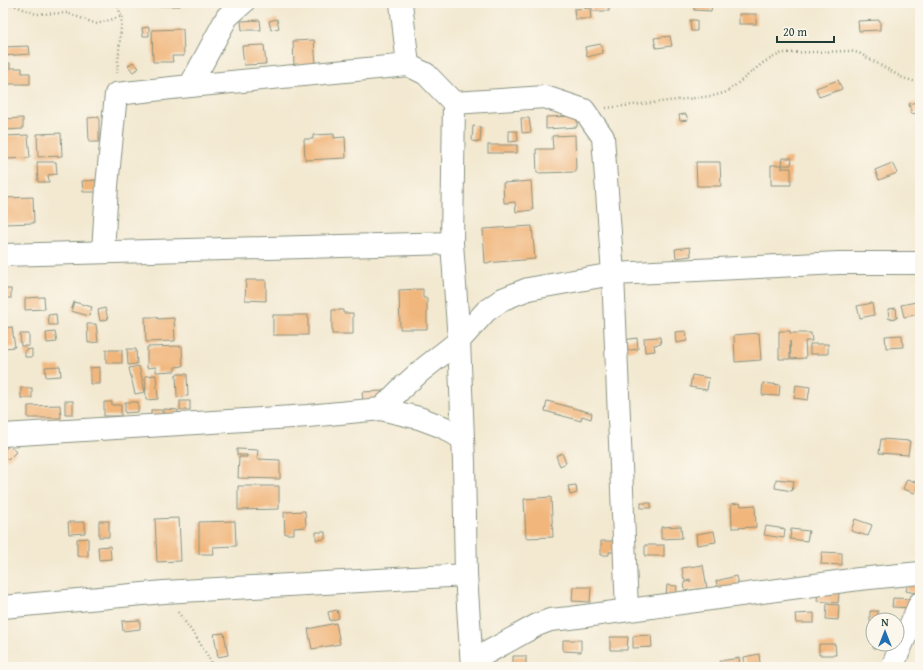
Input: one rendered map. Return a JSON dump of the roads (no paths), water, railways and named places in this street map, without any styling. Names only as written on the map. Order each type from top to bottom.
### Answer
[{"type":"street","points":[[190,86],[227,17],[243,3]]},
{"type":"street","points":[[401,3],[408,65]]},
{"type":"street","points":[[103,252],[107,186],[116,94],[408,65],[426,74],[454,103],[452,243],[459,341],[466,575],[472,664],[537,625],[550,620],[859,579],[920,573]]},
{"type":"street","points":[[454,103],[546,96],[584,110],[603,137],[613,274],[627,610]]},
{"type":"street","points":[[3,255],[452,243]]},
{"type":"street","points":[[381,409],[422,370],[459,341],[486,311],[503,299],[528,289],[613,274],[839,263],[920,263]]},
{"type":"street","points":[[3,435],[308,416],[381,409],[420,418],[443,427],[463,439]]},
{"type":"street","points":[[3,608],[164,592],[466,575]]},
{"type":"street","points":[[892,667],[920,603]]}]
